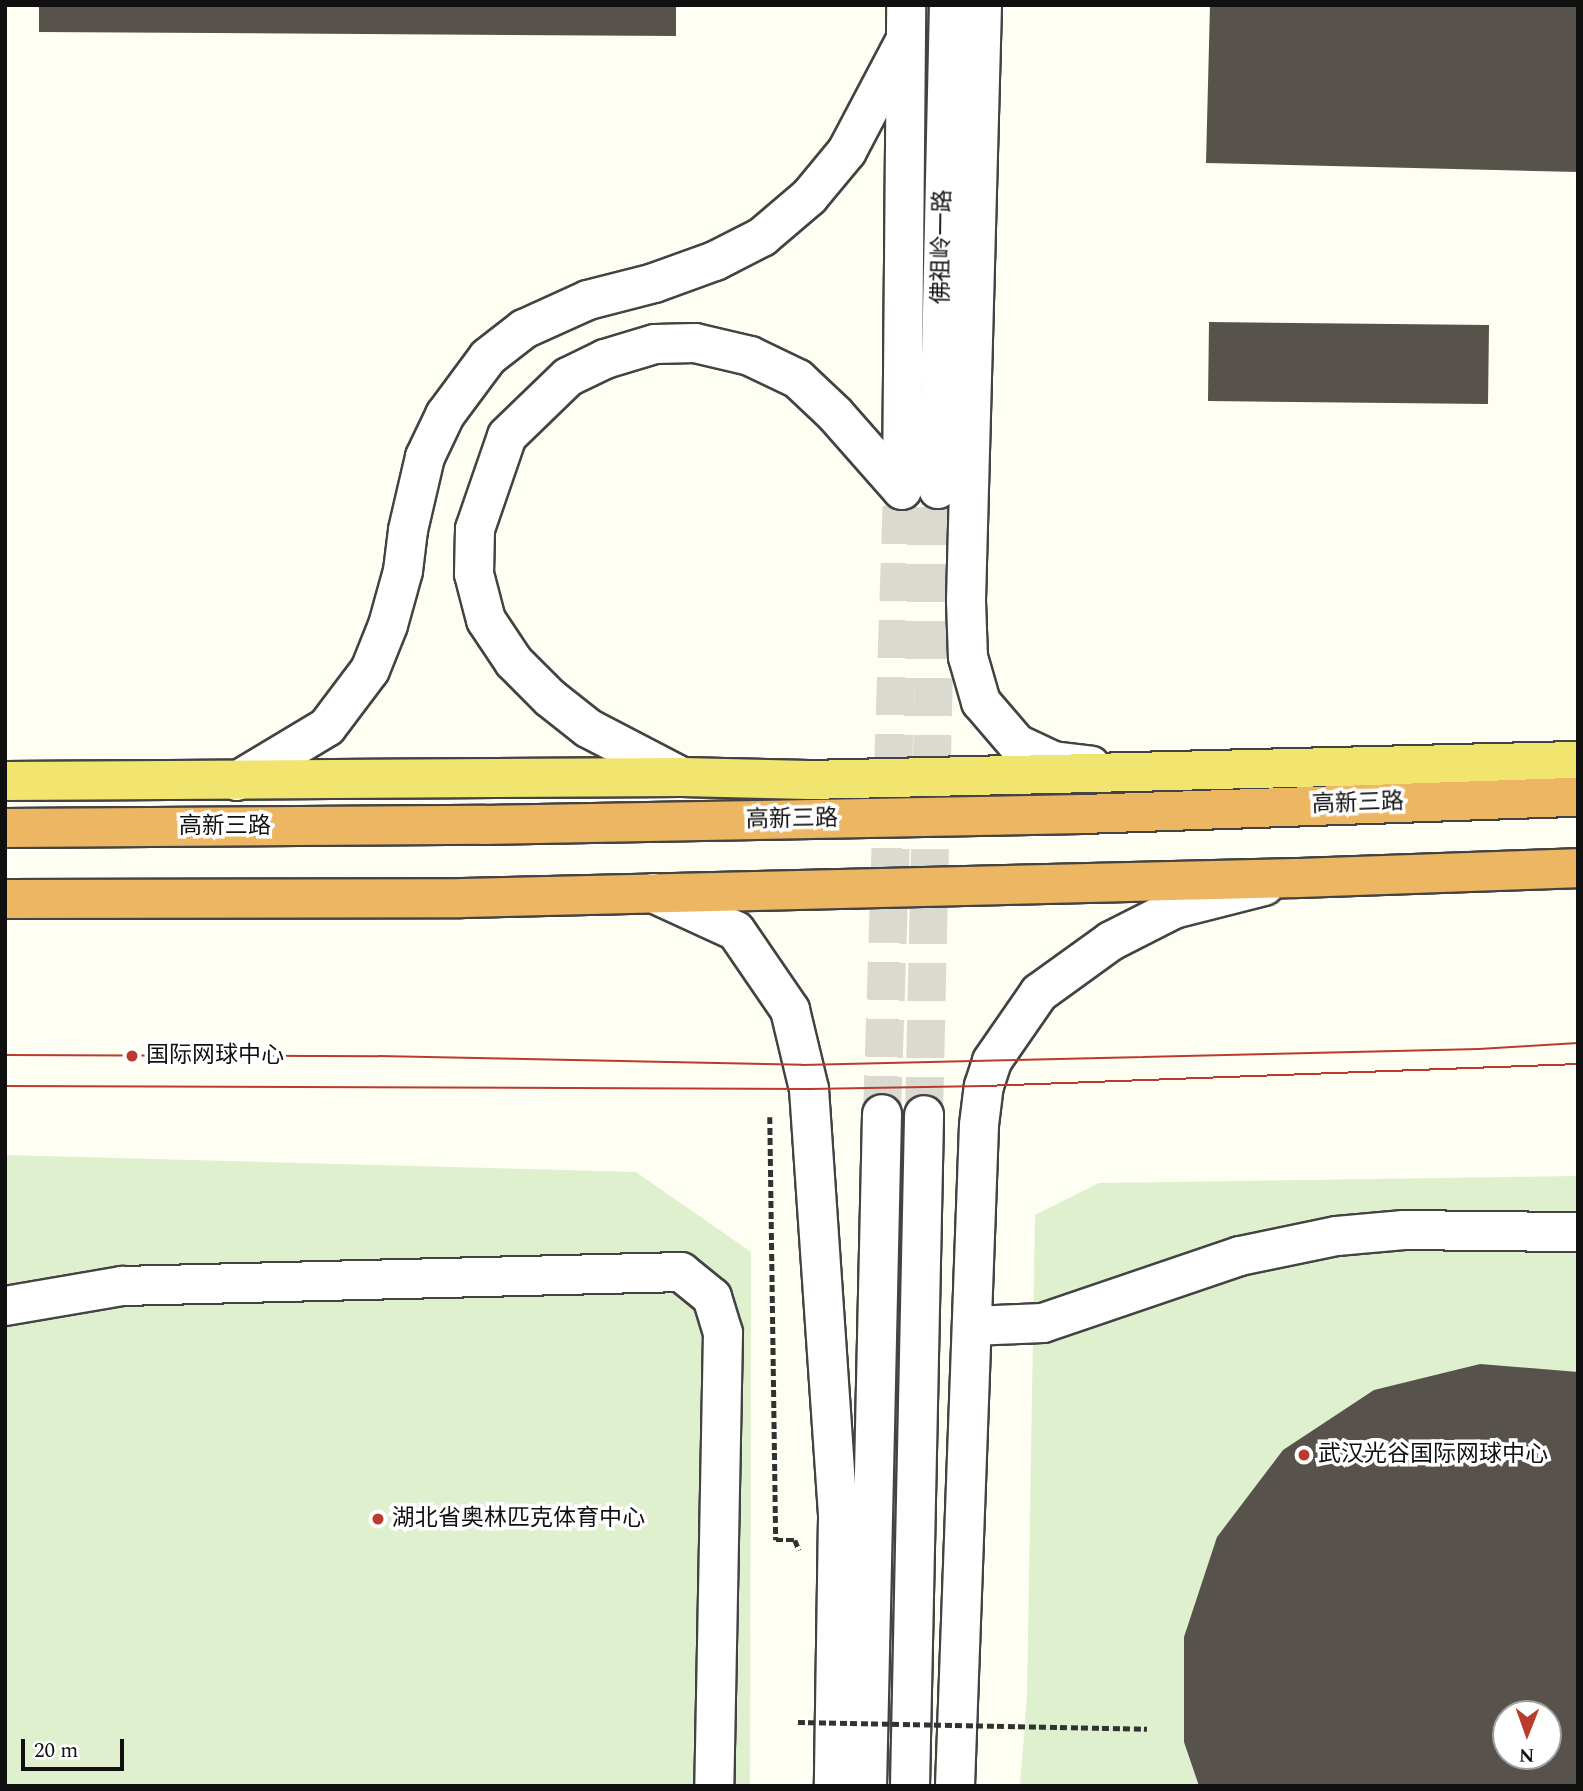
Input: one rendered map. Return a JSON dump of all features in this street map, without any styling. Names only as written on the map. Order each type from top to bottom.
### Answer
[{"type":"highway","name":"高新三路","points":[[5,828],[484,825],[1083,814],[1578,797]]},
{"type":"highway","points":[[5,900],[653,894],[1297,878],[1578,868]]},
{"type":"main road","name":"高新三路","points":[[5,781],[682,776],[809,780],[1578,761]]},
{"type":"main road","points":[[5,909],[71,899]]},
{"type":"street","name":"佛祖岭一路","points":[[920,490],[949,5]]},
{"type":"street","points":[[982,5],[966,601],[968,657],[981,702],[1017,744],[1053,761],[1128,771]]},
{"type":"street","points":[[906,23],[920,490]]},
{"type":"street","points":[[237,781],[327,727],[370,670],[388,625],[403,571],[408,530],[425,457],[445,415],[488,357],[524,329],[588,300],[654,283],[715,261],[762,237],[809,197],[847,151],[906,23]]},
{"type":"street","points":[[682,776],[588,728],[550,698],[513,662],[486,620],[474,574],[475,529],[508,436],[568,377],[605,359],[655,344],[695,343],[750,356],[798,379],[920,490]]},
{"type":"street","points":[[955,1786],[979,1125],[984,1086],[992,1061],[1039,993],[1111,941],[1174,909],[1297,878]]},
{"type":"street","points":[[653,894],[736,931],[790,1010],[809,1089],[838,1518],[834,1786]]},
{"type":"street","points":[[867,1786],[882,1115]]},
{"type":"street","points":[[910,1786],[925,1115]]},
{"type":"street","points":[[972,1326],[1044,1323],[1240,1256],[1326,1238],[1404,1230],[1578,1232]]},
{"type":"street","points":[[5,1306],[122,1286],[681,1272],[712,1297],[723,1333],[714,1786]]},
{"type":"path","points":[[770,1117],[776,1540],[795,1539],[800,1550]]},
{"type":"path","points":[[798,1722],[1147,1729]]},
{"type":"green space","name":"湖北省奥林匹克体育中心","points":[[5,1155],[636,1172],[751,1252],[750,1786],[5,1786]]},
{"type":"green space","name":"武汉光谷国际网球中心","points":[[1578,1176],[1578,1786],[1020,1786],[1027,1696],[1035,1215],[1099,1183]]},
{"type":"building","points":[[39,5],[676,5],[676,36],[39,32]]},
{"type":"building","points":[[1210,5],[1578,5],[1578,172],[1206,163]]},
{"type":"building","points":[[1209,322],[1489,325],[1488,404],[1208,401]]},
{"type":"building","points":[[1480,1364],[1578,1372],[1578,1786],[1199,1786],[1184,1742],[1184,1637],[1217,1537],[1283,1450],[1374,1390]]},
{"type":"tunnel","points":[[924,1115],[938,489]]},
{"type":"tunnel","points":[[882,1114],[902,490]]},
{"type":"tram line","points":[[5,1055],[379,1056],[802,1065],[1479,1049],[1578,1043]]},
{"type":"tram line","points":[[5,1086],[809,1089],[984,1086],[1578,1064]]},
{"type":"place","name":"国际网球中心","points":[[132,1056]]},
{"type":"place","name":"武汉光谷国际网球中心","points":[[1304,1455]]},
{"type":"place","name":"湖北省奥林匹克体育中心","points":[[378,1519]]}]
